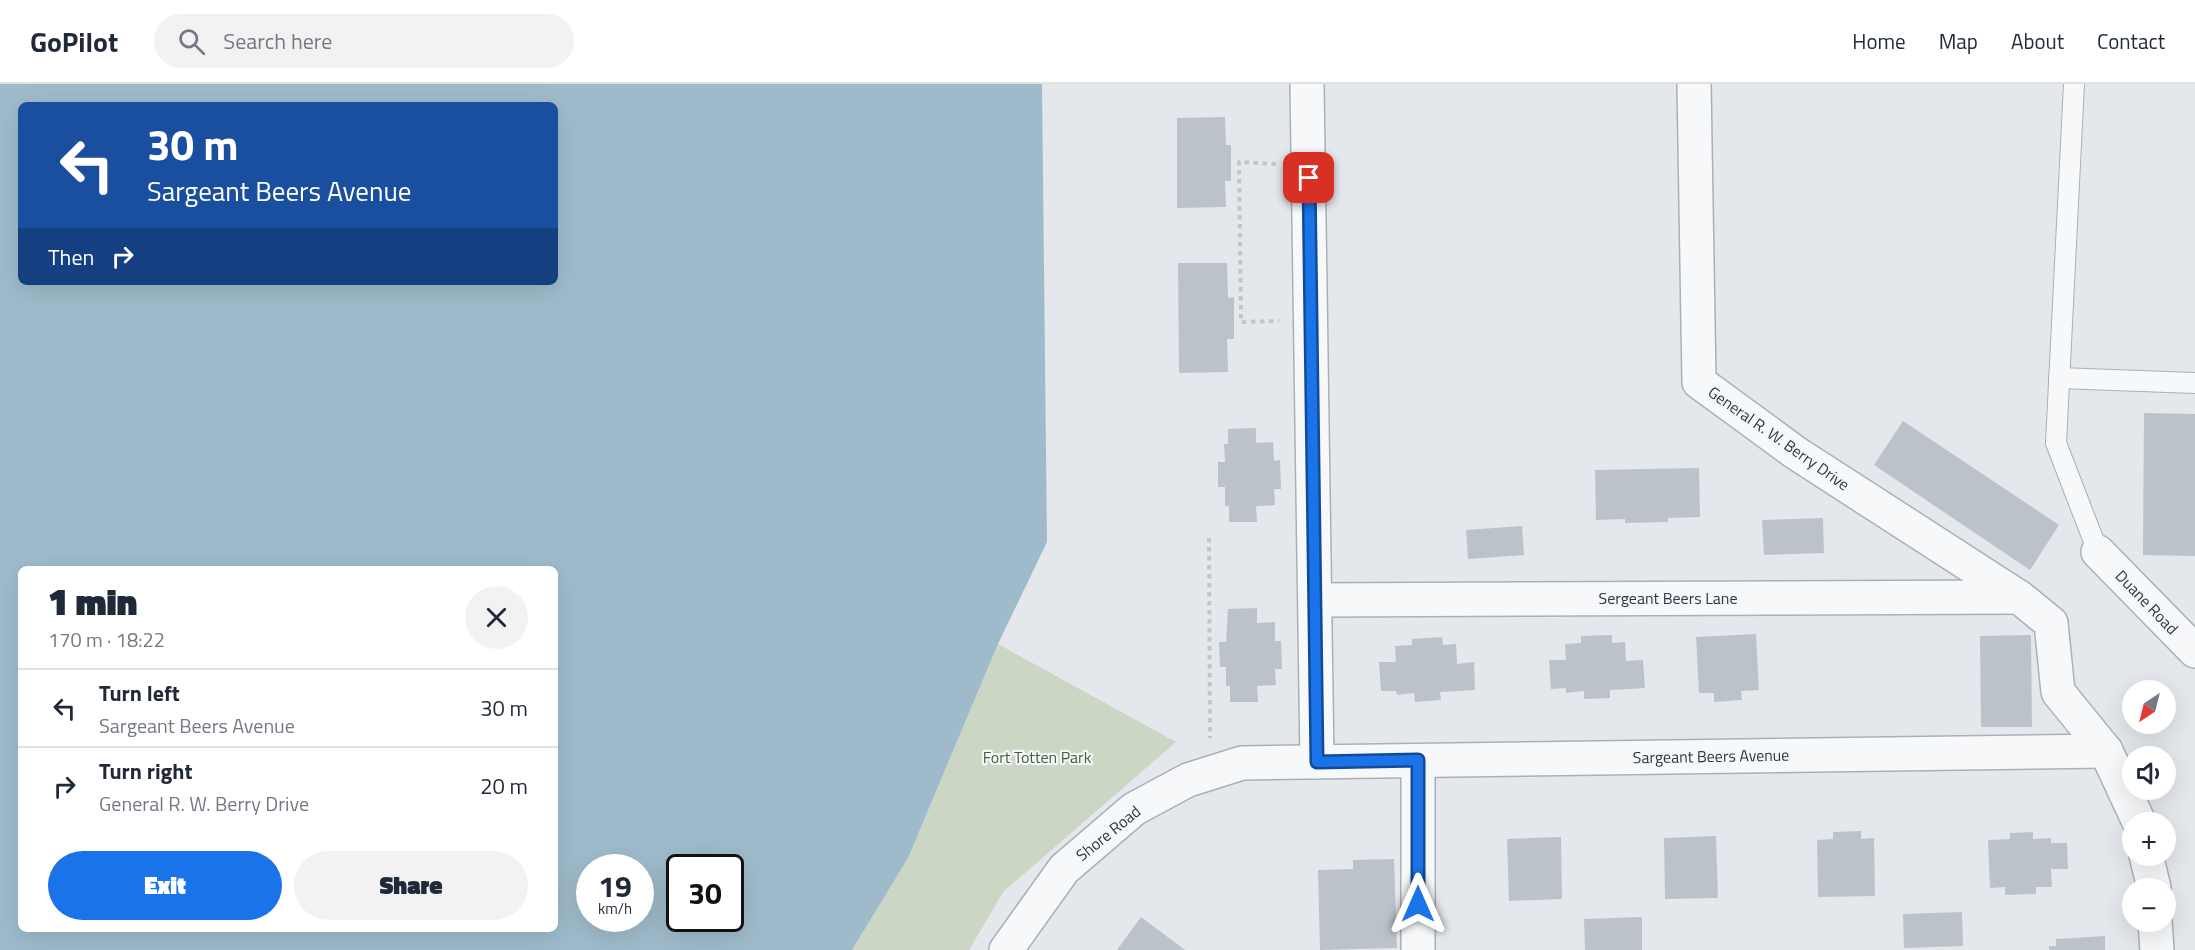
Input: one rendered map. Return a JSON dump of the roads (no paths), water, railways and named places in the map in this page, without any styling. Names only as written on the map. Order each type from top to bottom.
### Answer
[{"type":"street","points":[[1307,84],[1317,762]]},
{"type":"street","name":"General R. W. Berry Drive","points":[[1694,84],[1699,382],[1796,453],[2019,597]]},
{"type":"street","name":"Duane Road","points":[[2098,552],[2195,651]]},
{"type":"street","points":[[2019,597],[2050,623],[2058,692],[2106,751],[2134,812]]},
{"type":"street","name":"Sergeant Beers Lane","points":[[1316,600],[2019,597]]},
{"type":"street","name":"Sargeant Beers Avenue","points":[[1317,762],[2106,751]]},
{"type":"street","points":[[1418,760],[1418,950]]},
{"type":"street","name":"Shore Road","points":[[1006,950],[1064,869],[1134,809],[1188,780],[1242,763],[1317,762]]},
{"type":"street","points":[[2156,932],[2157,950]]},
{"type":"lane","points":[[2074,84],[2056,443],[2098,552]]},
{"type":"lane","points":[[2060,378],[2195,383]]},
{"type":"water","points":[[0,84],[1042,84],[1047,542],[998,644],[908,858],[852,950],[0,950]]},
{"type":"park label","name":"Fort Totten Park","points":[[1037,757]]}]
